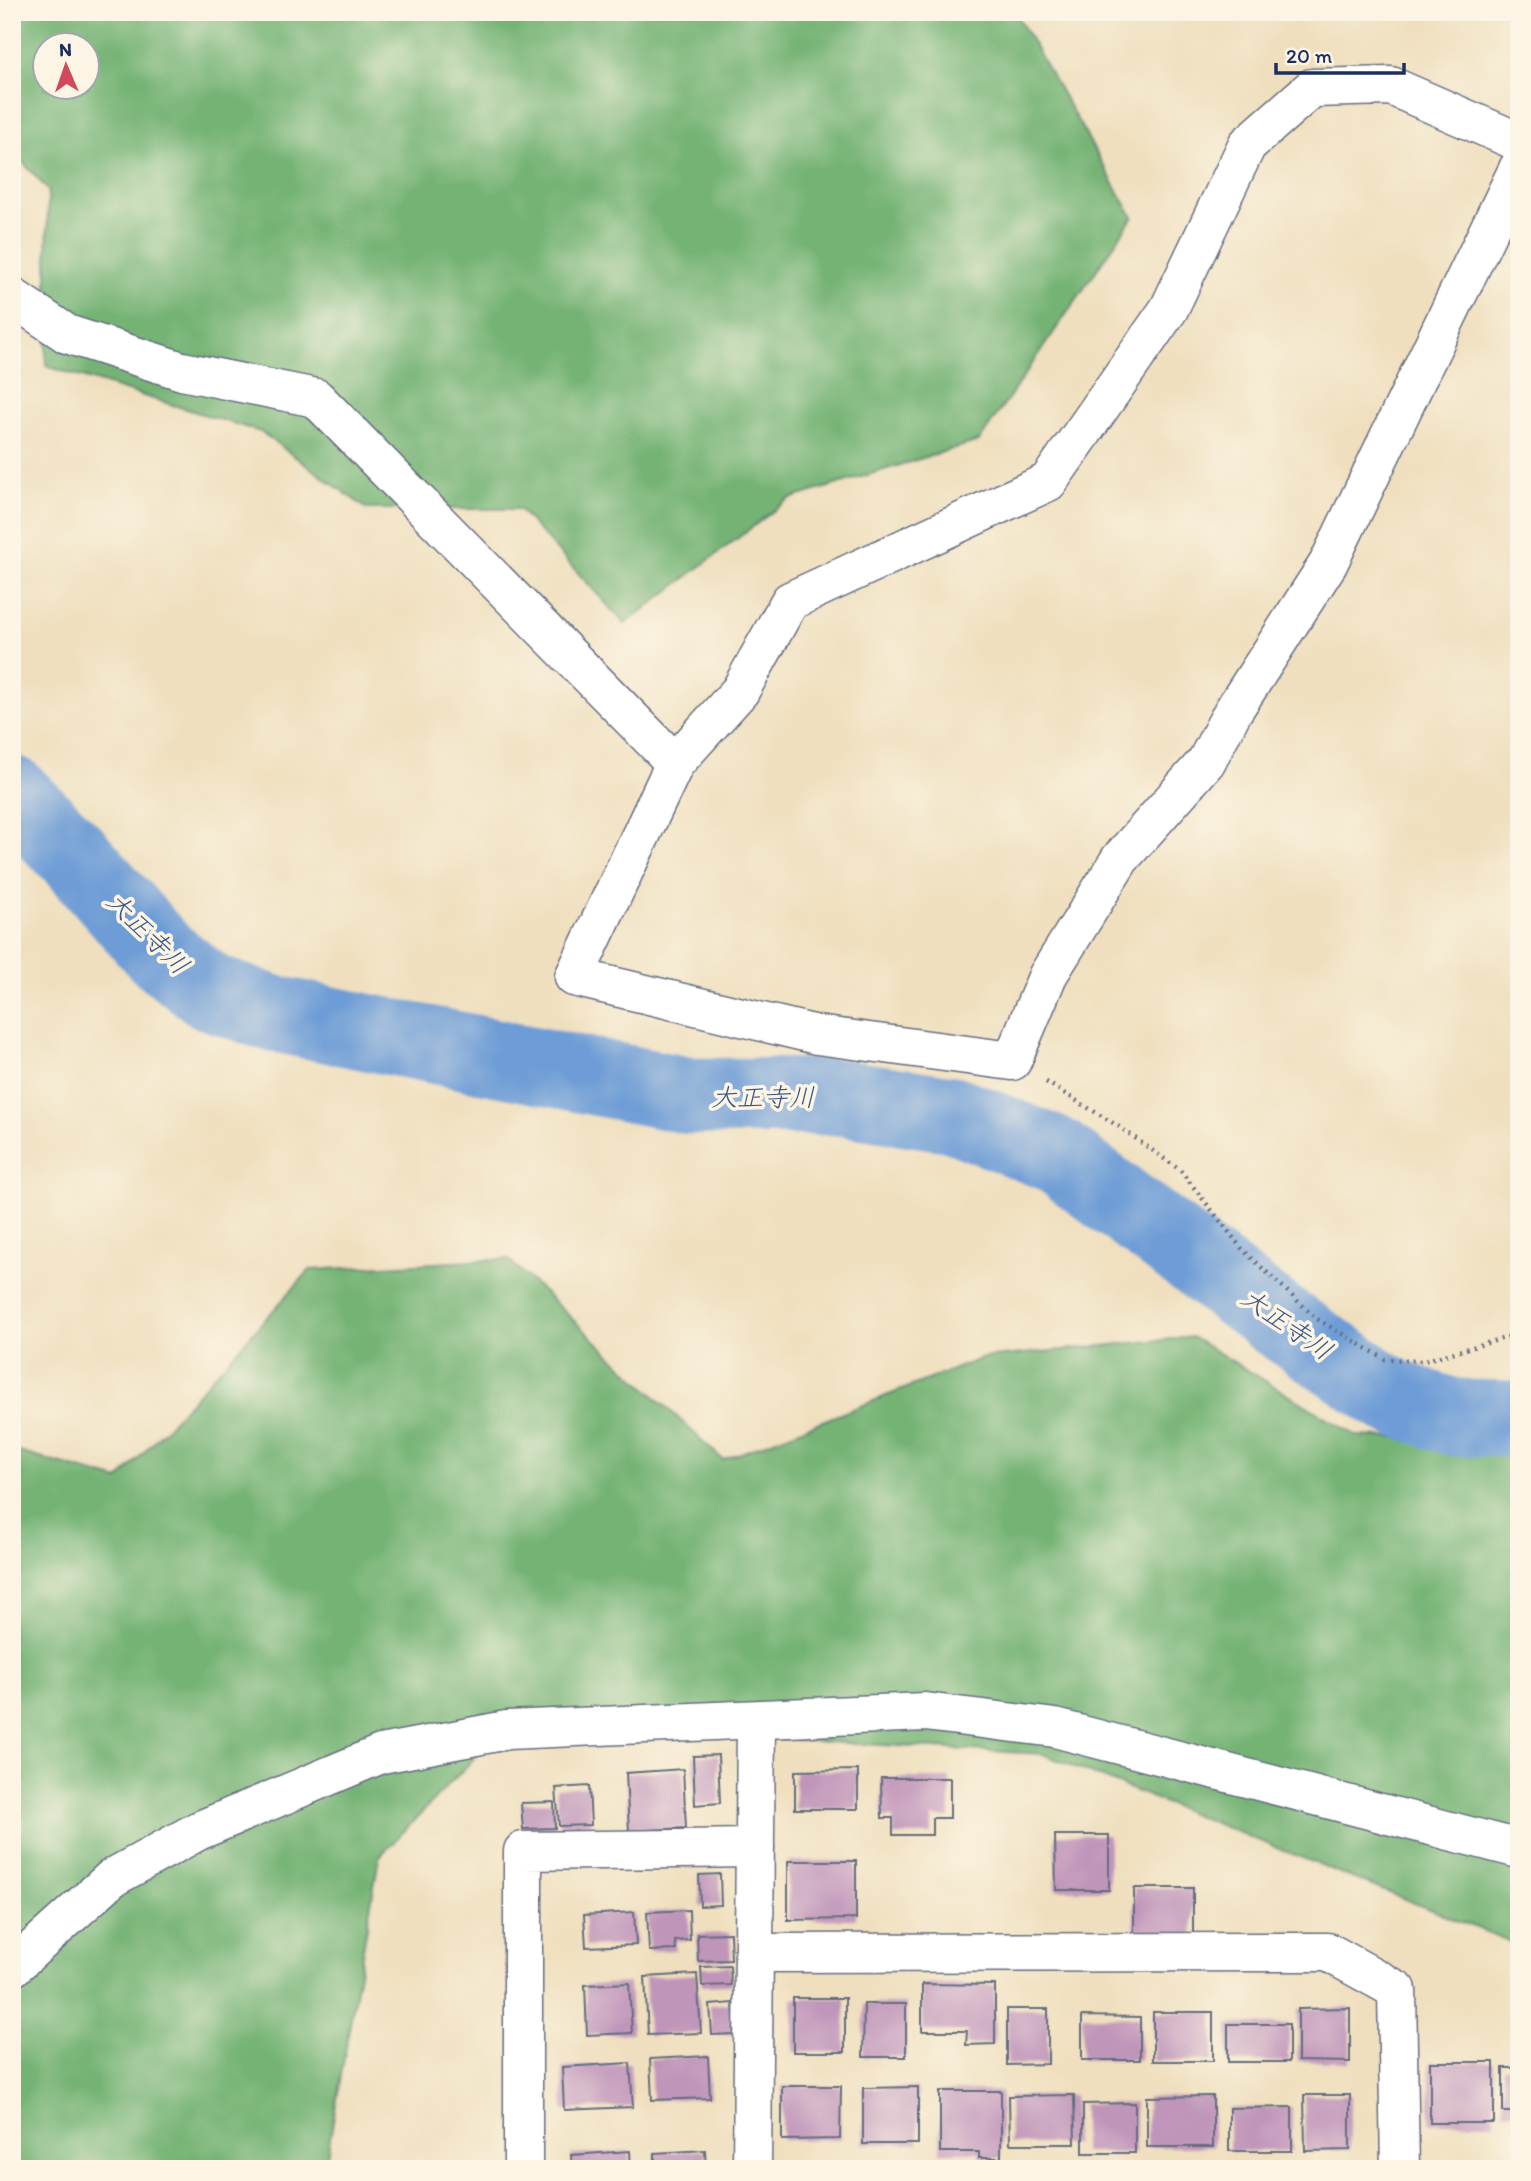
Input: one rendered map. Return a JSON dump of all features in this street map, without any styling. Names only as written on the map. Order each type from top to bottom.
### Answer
[{"type":"street","points":[[1519,142],[1391,86],[1312,88],[1247,145],[1169,309],[1048,482],[790,601],[740,691],[675,763],[575,977],[817,1035],[1012,1061],[1048,975],[1120,859],[1206,762],[1233,711],[1328,564],[1519,167]]},
{"type":"street","points":[[12,297],[66,334],[182,370],[316,398],[675,763]]},
{"type":"street","points":[[12,1968],[112,1878],[198,1831],[381,1754],[507,1730],[925,1712],[1055,1728],[1519,1849]]},
{"type":"street","points":[[752,2169],[756,1721]]},
{"type":"street","points":[[523,2169],[523,1851],[755,1847]]},
{"type":"street","points":[[754,1953],[1328,1952],[1397,1990],[1400,2169]]},
{"type":"path","points":[[1012,1061],[1118,1126],[1180,1170],[1243,1250],[1317,1319],[1385,1359],[1423,1362],[1519,1334]]},
{"type":"green space","points":[[12,12],[1015,12],[1133,217],[979,441],[789,499],[625,624],[519,509],[367,509],[261,432],[46,366],[48,190],[12,150]]},
{"type":"green space","points":[[508,1259],[723,1460],[983,1358],[1192,1337],[1357,1436],[1519,1443],[1519,1945],[1043,1754],[507,1724],[379,1857],[327,2156],[319,2169],[12,2169],[12,1450],[119,1480],[310,1270]]},
{"type":"building","points":[[718,1755],[720,1803],[695,1805],[693,1756]]},
{"type":"building","points":[[683,1769],[686,1828],[629,1831],[626,1773]]},
{"type":"building","points":[[858,1770],[858,1809],[795,1809],[795,1771]]},
{"type":"building","points":[[881,1778],[950,1778],[950,1818],[932,1818],[932,1835],[893,1835],[893,1818],[882,1818]]},
{"type":"building","points":[[589,1786],[591,1825],[559,1826],[556,1788]]},
{"type":"building","points":[[554,1802],[555,1828],[523,1829],[521,1803]]},
{"type":"building","points":[[1055,1835],[1109,1835],[1109,1890],[1056,1890]]},
{"type":"building","points":[[788,1861],[856,1861],[856,1919],[788,1920]]},
{"type":"building","points":[[720,1874],[721,1905],[700,1906],[699,1875]]},
{"type":"building","points":[[1134,1888],[1193,1888],[1193,1939],[1134,1940]]},
{"type":"building","points":[[689,1910],[690,1940],[675,1941],[676,1950],[649,1951],[647,1912]]},
{"type":"building","points":[[634,1912],[636,1945],[586,1947],[584,1915]]},
{"type":"building","points":[[730,1933],[731,1960],[698,1961],[697,1934]]},
{"type":"building","points":[[730,1966],[731,1985],[702,1986],[701,1967]]},
{"type":"building","points":[[697,1974],[701,2033],[648,2035],[645,1977]]},
{"type":"building","points":[[629,1983],[632,2033],[587,2035],[585,1985]]},
{"type":"building","points":[[922,1984],[995,1985],[995,2044],[966,2045],[967,2031],[922,2031]]},
{"type":"building","points":[[793,1998],[845,1998],[845,2052],[793,2052]]},
{"type":"building","points":[[733,2003],[735,2034],[712,2035],[710,2005]]},
{"type":"building","points":[[864,2004],[906,2004],[906,2057],[863,2057]]},
{"type":"building","points":[[1350,2008],[1350,2062],[1298,2061],[1298,2009]]},
{"type":"building","points":[[1007,2009],[1048,2009],[1048,2064],[1007,2065]]},
{"type":"building","points":[[1153,2012],[1213,2012],[1213,2061],[1153,2061]]},
{"type":"building","points":[[1082,2016],[1140,2017],[1140,2060],[1082,2060]]},
{"type":"building","points":[[1228,2024],[1289,2024],[1289,2062],[1228,2062]]},
{"type":"building","points":[[708,2056],[710,2098],[652,2100],[650,2059]]},
{"type":"building","points":[[1430,2062],[1494,2062],[1494,2123],[1430,2123]]},
{"type":"building","points":[[630,2063],[633,2107],[564,2110],[562,2067]]},
{"type":"building","points":[[1503,2068],[1519,2068],[1519,2112],[1503,2112]]},
{"type":"building","points":[[782,2086],[841,2086],[840,2139],[782,2140]]},
{"type":"building","points":[[918,2087],[918,2144],[863,2144],[863,2088]]},
{"type":"building","points":[[940,2091],[1001,2091],[1001,2158],[979,2158],[979,2152],[940,2152]]},
{"type":"building","points":[[1074,2095],[1075,2144],[1010,2144],[1009,2096]]},
{"type":"building","points":[[1304,2095],[1350,2095],[1350,2150],[1305,2151]]},
{"type":"building","points":[[1213,2096],[1213,2147],[1147,2147],[1147,2097]]},
{"type":"building","points":[[1135,2103],[1135,2153],[1083,2153],[1083,2104]]},
{"type":"building","points":[[1292,2107],[1292,2151],[1229,2151],[1229,2108]]},
{"type":"building","points":[[705,2150],[706,2169],[655,2169],[655,2153]]},
{"type":"building","points":[[630,2151],[631,2169],[572,2169],[571,2155]]},
{"type":"waterway","name":"大正寺川","points":[[12,794],[75,856],[159,952],[210,992],[271,1013],[691,1096],[839,1097],[953,1114],[1056,1155],[1279,1321],[1393,1397],[1456,1418],[1519,1419]]}]
